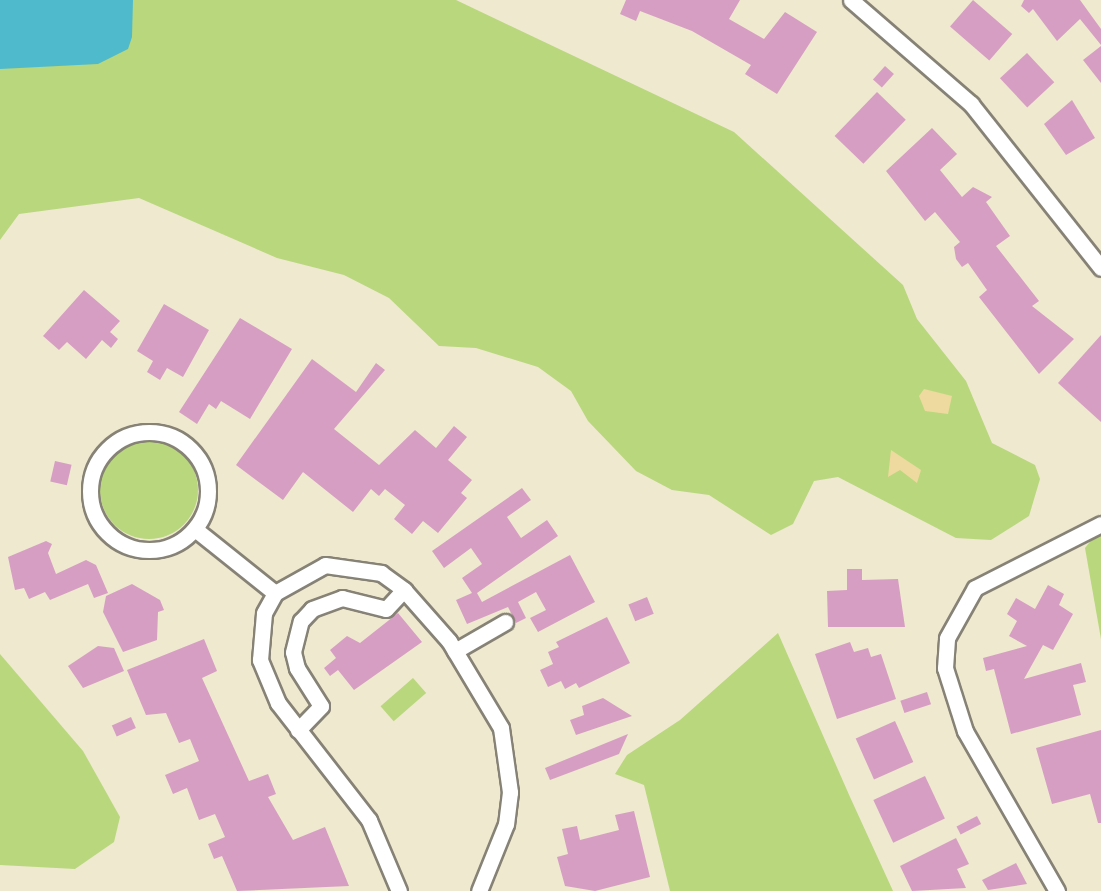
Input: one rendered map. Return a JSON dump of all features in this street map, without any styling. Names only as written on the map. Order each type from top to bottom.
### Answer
[{"type":"street","points":[[851,0],[971,104],[1101,268]]},
{"type":"street","points":[[166,434],[197,456],[208,493],[195,529],[162,549],[143,550],[108,533],[91,499],[98,461],[127,436],[166,434]]},
{"type":"street","points":[[1058,891],[965,732],[945,668],[947,638],[976,588],[1101,524]]},
{"type":"street","points":[[195,529],[275,592]]},
{"type":"street","points":[[398,891],[368,820],[266,683],[260,660],[262,625],[275,592],[298,575],[353,564],[381,572],[404,590],[455,651],[486,699],[509,760],[506,824],[478,891]]},
{"type":"street","points":[[298,730],[321,706],[296,668],[301,621],[312,609],[342,598],[386,609],[404,590]]},
{"type":"street","points":[[455,651],[505,622]]},
{"type":"green space","points":[[0,0],[456,0],[734,132],[903,285],[917,319],[966,381],[992,443],[1035,465],[1040,479],[1029,516],[991,540],[956,538],[838,477],[814,481],[793,524],[771,535],[709,495],[672,490],[636,471],[588,421],[571,391],[538,367],[476,348],[439,346],[389,298],[344,275],[277,258],[139,198],[19,214],[0,240]]},
{"type":"green space","points":[[149,441],[168,445],[184,455],[194,471],[198,490],[194,509],[184,525],[168,535],[149,539],[130,535],[114,525],[104,509],[100,490],[104,471],[114,455],[130,445]]},
{"type":"green space","points":[[1101,528],[1101,639],[1085,548]]},
{"type":"green space","points":[[778,633],[893,891],[670,891],[644,785],[615,774],[627,755],[680,720]]},
{"type":"green space","points":[[0,654],[83,751],[120,817],[114,842],[75,869],[0,865]]},
{"type":"green space","points":[[413,678],[426,693],[394,721],[381,706]]},
{"type":"sand","points":[[924,389],[952,396],[948,414],[925,411],[919,396]]},
{"type":"sand","points":[[891,450],[921,470],[917,483],[900,470],[888,477]]},
{"type":"water","points":[[0,0],[133,0],[132,37],[128,49],[98,64],[0,69]]},
{"type":"building","points":[[626,0],[740,0],[729,19],[764,39],[785,12],[817,32],[777,94],[745,74],[751,65],[692,31],[640,11],[636,21],[620,14]]},
{"type":"building","points":[[973,0],[1012,34],[989,61],[950,26]]},
{"type":"building","points":[[1024,0],[1080,0],[1101,29],[1101,45],[1080,19],[1057,41],[1033,9],[1029,13],[1021,6]]},
{"type":"building","points":[[1101,46],[1101,83],[1083,60]]},
{"type":"building","points":[[1027,53],[1054,82],[1027,107],[1000,78]]},
{"type":"building","points":[[885,66],[894,74],[882,87],[873,79]]},
{"type":"building","points":[[877,92],[906,120],[863,164],[835,136]]},
{"type":"building","points":[[1072,100],[1095,138],[1066,155],[1044,124]]},
{"type":"building","points":[[932,128],[957,154],[940,170],[962,197],[973,187],[992,197],[986,202],[1010,236],[996,246],[1039,301],[1032,306],[1074,339],[1039,374],[979,297],[987,290],[968,263],[962,267],[956,259],[954,247],[960,242],[935,212],[925,221],[886,171]]},
{"type":"building","points":[[84,290],[120,321],[110,332],[118,339],[111,348],[102,340],[86,359],[67,342],[59,350],[43,336]]},
{"type":"building","points":[[164,304],[209,330],[183,377],[167,368],[160,380],[147,372],[153,361],[137,351]]},
{"type":"building","points":[[240,318],[292,349],[250,419],[221,401],[216,409],[209,404],[197,424],[179,412]]},
{"type":"building","points":[[1101,335],[1101,422],[1058,383]]},
{"type":"building","points":[[312,359],[356,392],[376,363],[385,370],[334,429],[379,465],[415,430],[436,448],[454,426],[467,437],[448,460],[472,480],[461,493],[467,498],[438,533],[423,521],[412,534],[394,519],[405,505],[385,489],[379,496],[371,489],[353,512],[303,472],[283,500],[236,465]]},
{"type":"building","points":[[55,461],[72,465],[67,485],[50,481]]},
{"type":"building","points":[[522,488],[531,500],[507,517],[521,538],[547,520],[558,536],[477,593],[482,602],[570,555],[595,602],[538,632],[530,618],[546,610],[536,592],[518,602],[526,618],[516,623],[508,607],[467,624],[456,600],[472,593],[462,578],[482,564],[471,548],[444,568],[432,551]]},
{"type":"building","points":[[46,541],[52,544],[48,553],[56,574],[86,560],[96,565],[108,593],[94,598],[88,584],[50,600],[45,592],[29,599],[24,588],[15,590],[8,557]]},
{"type":"building","points":[[847,569],[862,569],[862,580],[898,579],[905,627],[828,627],[827,591],[847,590]]},
{"type":"building","points":[[132,584],[160,600],[164,610],[158,612],[157,640],[123,652],[103,612],[106,596]]},
{"type":"building","points":[[1048,585],[1064,594],[1059,605],[1073,614],[1053,650],[1043,645],[1024,679],[1081,663],[1086,682],[1073,685],[1081,715],[1011,734],[994,669],[986,671],[983,658],[1027,646],[1009,636],[1017,621],[1007,614],[1016,598],[1035,609]]},
{"type":"building","points":[[647,597],[654,614],[635,621],[628,604]]},
{"type":"building","points":[[398,613],[422,642],[354,690],[338,670],[330,676],[324,668],[336,658],[330,650],[347,636],[360,643]]},
{"type":"building","points":[[607,617],[630,663],[579,688],[576,683],[565,689],[561,681],[548,687],[540,670],[553,664],[548,652],[559,647],[556,642]]},
{"type":"building","points":[[204,639],[217,671],[202,678],[249,781],[268,774],[276,794],[268,797],[293,840],[325,827],[349,886],[237,891],[222,856],[214,859],[208,844],[225,837],[215,814],[199,820],[187,788],[173,794],[165,775],[199,761],[190,739],[179,743],[166,713],[146,715],[127,670]]},
{"type":"building","points":[[850,642],[854,652],[868,648],[871,657],[881,654],[896,699],[837,719],[815,654]]},
{"type":"building","points":[[98,646],[114,648],[124,671],[83,688],[68,666]]},
{"type":"building","points":[[927,692],[931,704],[904,713],[900,701]]},
{"type":"building","points":[[603,698],[632,716],[576,735],[570,720],[584,715],[582,706]]},
{"type":"building","points":[[131,717],[136,728],[117,737],[112,726]]},
{"type":"building","points":[[895,721],[913,762],[874,780],[856,738]]},
{"type":"building","points":[[1101,730],[1098,823],[1090,794],[1052,804],[1036,748]]},
{"type":"building","points":[[628,734],[619,754],[550,780],[545,768]]},
{"type":"building","points":[[925,776],[945,819],[893,843],[873,800]]},
{"type":"building","points":[[634,811],[650,877],[595,891],[565,886],[557,857],[568,854],[562,829],[577,826],[580,840],[619,830],[615,815]]},
{"type":"building","points":[[977,816],[981,824],[961,834],[957,826]]},
{"type":"building","points":[[956,838],[969,864],[957,869],[966,888],[912,891],[900,866]]},
{"type":"building","points":[[1016,863],[1027,884],[988,890],[982,880]]}]
